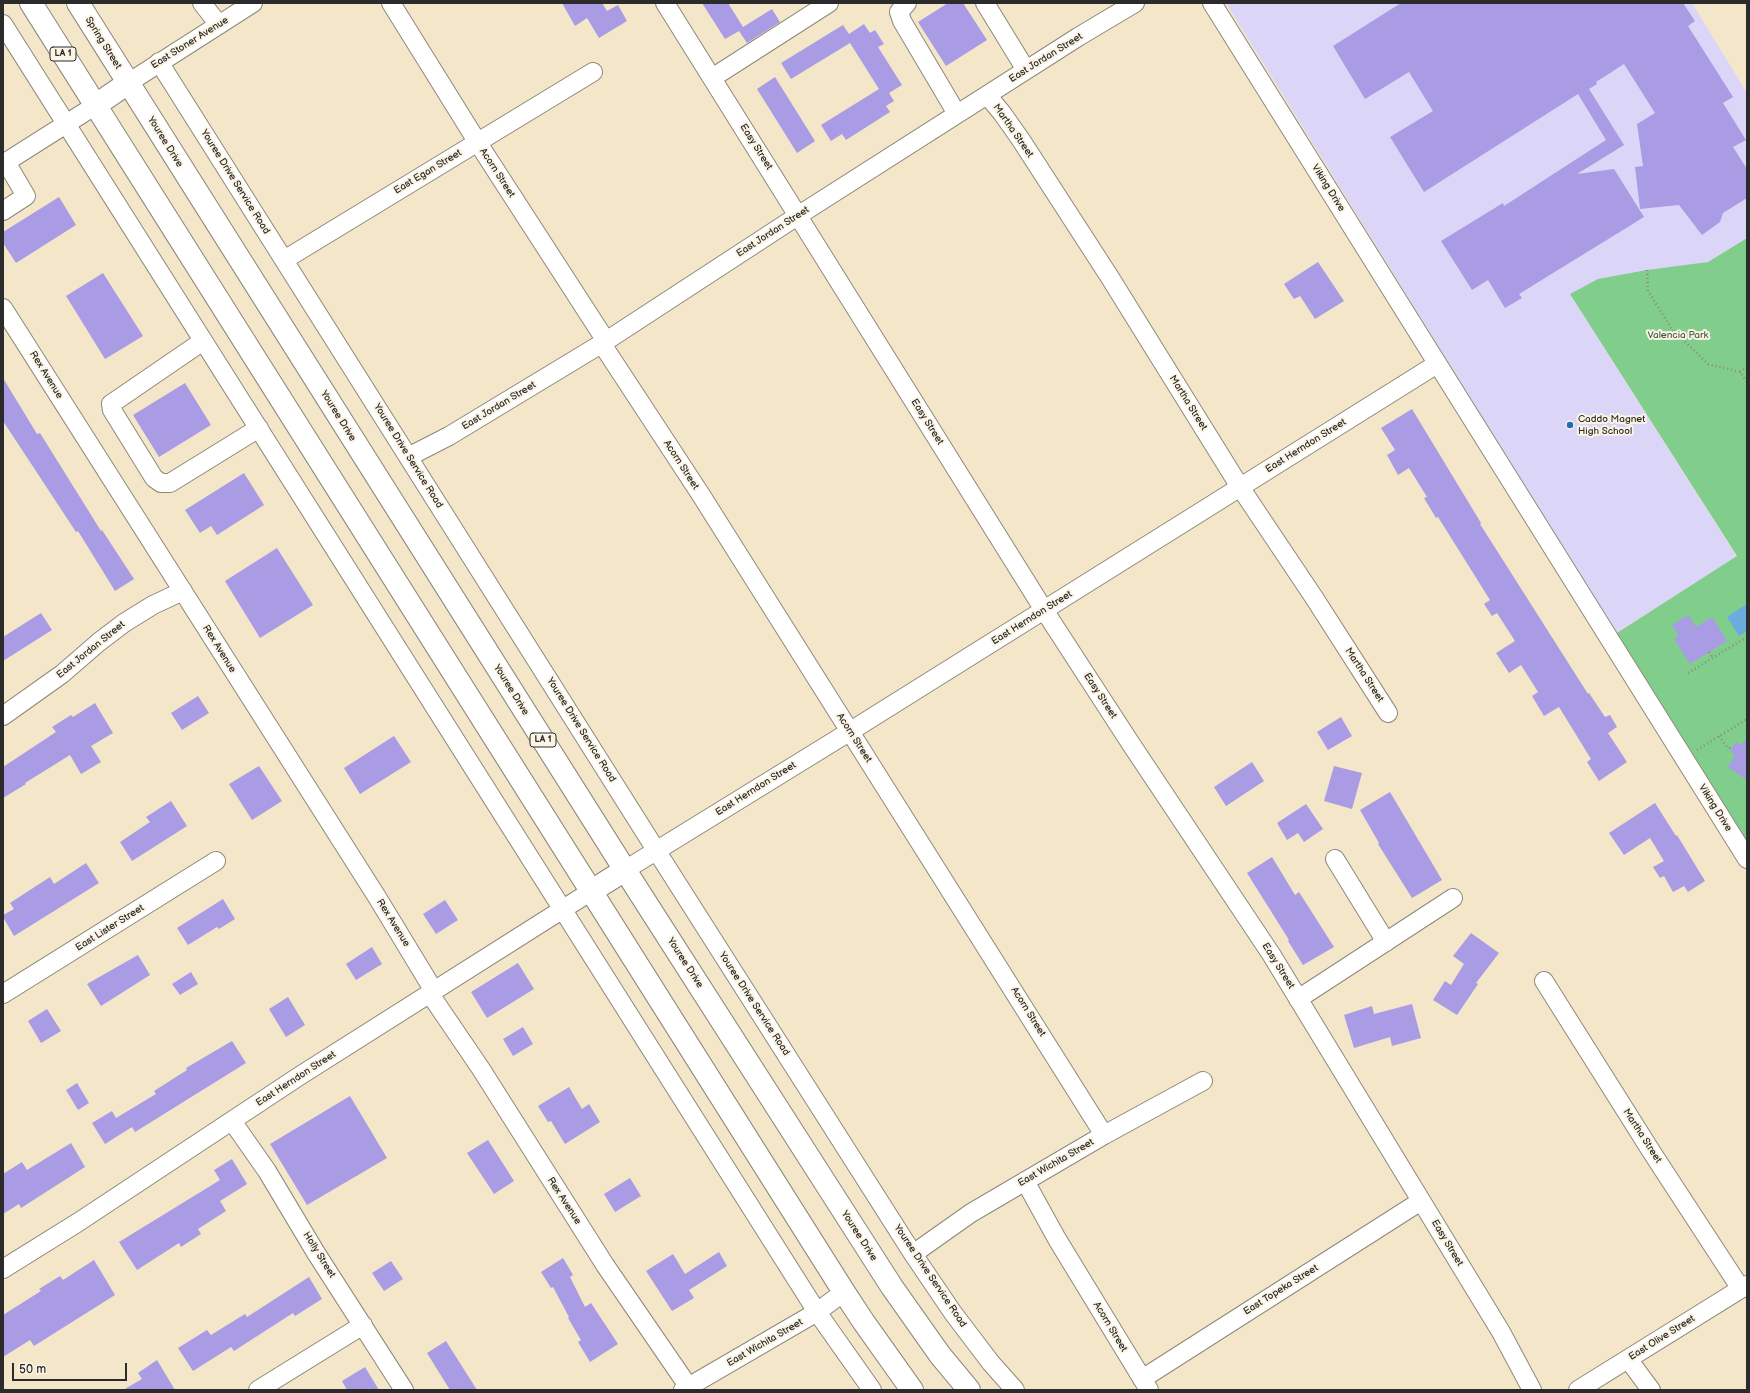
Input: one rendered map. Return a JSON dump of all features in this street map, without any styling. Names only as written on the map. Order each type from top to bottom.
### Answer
[{"type":"main road","name":"LA 1","points":[[31,3],[590,892],[844,1292],[912,1390]]},
{"type":"main road","name":"Spring Street","points":[[78,3],[128,83]]},
{"type":"main road","points":[[96,105],[128,83]]},
{"type":"main road","name":"Youree Drive","points":[[128,83],[625,870],[892,1287],[940,1355],[969,1390]]},
{"type":"main road","points":[[590,892],[625,870]]},
{"type":"street","points":[[202,3],[219,25]]},
{"type":"street","name":"East Stoner Avenue","points":[[128,83],[253,3]]},
{"type":"street","name":"Acorn Street","points":[[391,3],[1104,1135]]},
{"type":"street","name":"Easy Street","points":[[665,3],[799,215],[1044,610],[1131,744],[1237,901],[1501,1332],[1532,1390]]},
{"type":"street","points":[[712,78],[829,3]]},
{"type":"street","points":[[907,3],[899,12],[902,22],[957,114]]},
{"type":"street","points":[[985,3],[1026,70]]},
{"type":"street","name":"East Jordan Street","points":[[408,457],[449,436],[604,342],[799,215],[1134,3]]},
{"type":"street","name":"Viking Drive","points":[[1212,3],[1747,859]]},
{"type":"street","points":[[3,24],[817,1312],[872,1390]]},
{"type":"street","name":"Youree Drive Service Road","points":[[159,62],[656,850],[913,1254],[953,1313],[991,1363],[1014,1390]]},
{"type":"street","name":"East Egan Street","points":[[284,260],[593,72]]},
{"type":"street","name":"Martha Street","points":[[987,95],[1002,113],[1033,159],[1240,487],[1315,599],[1388,713]]},
{"type":"street","points":[[3,211],[26,196],[4,163],[96,105]]},
{"type":"street","name":"Rex Avenue","points":[[3,308],[377,897],[432,992],[605,1265],[686,1388]]},
{"type":"street","points":[[203,341],[111,404],[112,410],[154,478],[161,483],[170,483],[259,428]]},
{"type":"street","name":"East Herndon Street","points":[[625,870],[849,732],[1240,487],[1440,368]]},
{"type":"street","name":"East Jordan Street","points":[[3,716],[44,687],[124,623],[153,605],[182,591]]},
{"type":"street","points":[[1335,859],[1386,942]]},
{"type":"street","name":"East Lister Street","points":[[3,994],[216,861]]},
{"type":"street","name":"East Herndon Street","points":[[3,1269],[432,992],[590,892]]},
{"type":"street","points":[[1298,999],[1454,898]]},
{"type":"street","name":"Martha Street","points":[[1544,981],[1651,1151],[1744,1287]]},
{"type":"street","name":"East Wichita Street","points":[[913,1254],[956,1223],[1025,1181],[1104,1135],[1203,1081]]},
{"type":"street","name":"Holly Street","points":[[232,1121],[267,1171],[316,1253],[404,1390]]},
{"type":"street","name":"Acorn Street","points":[[1025,1181],[1057,1239],[1145,1385]]},
{"type":"street","name":"East Topeka Street","points":[[1145,1385],[1421,1201]]},
{"type":"street","name":"East Olive Street","points":[[1578,1390],[1744,1287]]},
{"type":"street","name":"East Wichita Street","points":[[686,1388],[817,1312],[844,1292]]},
{"type":"street","points":[[258,1390],[363,1325]]},
{"type":"street","points":[[1628,1359],[1651,1390]]},
{"type":"path","points":[[1647,270],[1648,291],[1672,329],[1708,364],[1740,372],[1747,382]]},
{"type":"path","points":[[1740,372],[1746,368]]},
{"type":"path","points":[[1688,673],[1747,637]]},
{"type":"path","points":[[1709,652],[1713,658]]},
{"type":"path","points":[[1684,758],[1747,719]]},
{"type":"path","points":[[1719,736],[1727,747],[1732,749]]},
{"type":"shaded area","name":"Caddo Magnet High School","points":[[1226,3],[1692,3],[1747,93],[1747,238],[1708,262],[1570,294],[1737,557],[1616,633]]},
{"type":"green space","name":"Valencia Park","points":[[1747,238],[1747,859],[1609,638],[1737,556],[1570,294],[1598,279],[1647,270],[1708,262]]},
{"type":"water","points":[[1747,604],[1747,631],[1739,636],[1727,617]]},
{"type":"building","points":[[562,3],[602,3],[607,11],[618,5],[627,21],[599,38],[587,18],[575,26]]},
{"type":"building","points":[[702,3],[728,3],[743,27],[772,9],[780,22],[747,43],[739,31],[725,39]]},
{"type":"building","points":[[948,3],[963,3],[987,40],[946,66],[918,22]]},
{"type":"building","points":[[1401,3],[1683,3],[1695,21],[1688,26],[1733,97],[1723,103],[1746,140],[1733,147],[1747,169],[1747,198],[1723,213],[1720,222],[1702,235],[1679,205],[1640,209],[1635,167],[1643,166],[1637,124],[1655,113],[1624,64],[1596,82],[1597,84],[1589,89],[1624,145],[1577,174],[1614,169],[1644,217],[1519,294],[1522,298],[1505,308],[1488,280],[1472,290],[1441,241],[1503,203],[1504,206],[1606,140],[1578,94],[1424,192],[1390,137],[1433,111],[1409,72],[1365,99],[1333,46]]},
{"type":"building","points":[[864,24],[870,33],[875,30],[884,44],[878,47],[902,85],[889,93],[894,101],[886,106],[890,112],[846,140],[842,134],[831,141],[821,125],[879,89],[850,43],[791,79],[781,63],[843,25],[849,34]]},
{"type":"building","points":[[775,77],[815,141],[797,153],[757,89]]},
{"type":"building","points":[[59,197],[76,225],[16,263],[3,243],[3,232]]},
{"type":"building","points":[[1318,262],[1344,301],[1315,319],[1300,296],[1294,299],[1284,284]]},
{"type":"building","points":[[103,273],[143,336],[105,359],[66,296]]},
{"type":"building","points":[[3,378],[37,434],[40,433],[101,531],[102,530],[134,579],[115,591],[78,531],[76,532],[3,421]]},
{"type":"building","points":[[185,383],[211,425],[159,457],[133,415]]},
{"type":"building","points":[[1412,409],[1481,523],[1480,524],[1588,694],[1589,693],[1605,717],[1610,715],[1617,727],[1608,733],[1627,762],[1599,781],[1587,762],[1591,759],[1559,707],[1544,716],[1532,696],[1538,692],[1521,665],[1509,673],[1496,653],[1515,641],[1497,613],[1492,616],[1484,604],[1490,600],[1438,517],[1436,518],[1424,498],[1427,497],[1409,468],[1398,475],[1387,455],[1395,450],[1381,428]]},
{"type":"building","points":[[244,473],[264,505],[217,535],[211,526],[200,533],[185,510]]},
{"type":"building","points":[[277,548],[313,605],[260,638],[225,581]]},
{"type":"building","points":[[41,613],[52,630],[3,661],[3,637]]},
{"type":"building","points":[[1688,615],[1696,627],[1712,617],[1727,641],[1690,664],[1674,639],[1679,636],[1672,625]]},
{"type":"building","points":[[198,696],[209,713],[182,730],[171,713]]},
{"type":"building","points":[[95,703],[113,733],[91,746],[101,762],[81,774],[70,755],[3,798],[3,767],[56,732],[52,727],[71,715],[73,717]]},
{"type":"building","points":[[1341,717],[1352,736],[1328,750],[1317,732]]},
{"type":"building","points":[[394,736],[411,762],[360,794],[344,768]]},
{"type":"building","points":[[1747,737],[1747,780],[1728,767],[1735,755],[1730,751],[1736,742],[1742,745]]},
{"type":"building","points":[[1252,762],[1264,781],[1226,806],[1214,787]]},
{"type":"building","points":[[259,766],[282,801],[252,820],[229,784]]},
{"type":"building","points":[[1334,766],[1362,773],[1352,809],[1324,801]]},
{"type":"building","points":[[1390,792],[1442,880],[1412,898],[1378,844],[1379,843],[1360,810]]},
{"type":"building","points":[[171,801],[187,826],[132,861],[120,842],[150,822],[146,817]]},
{"type":"building","points":[[1655,803],[1676,836],[1677,835],[1705,881],[1688,892],[1684,886],[1673,892],[1664,876],[1660,878],[1653,867],[1664,861],[1650,838],[1624,855],[1609,833]]},
{"type":"building","points":[[1306,804],[1323,829],[1304,842],[1298,833],[1287,840],[1277,823]]},
{"type":"building","points":[[1272,857],[1295,895],[1299,892],[1334,947],[1303,965],[1247,873]]},
{"type":"building","points":[[86,863],[99,883],[14,936],[3,917],[3,915],[14,909],[10,903],[50,877],[54,884]]},
{"type":"building","points":[[223,899],[235,919],[219,929],[217,927],[188,945],[177,928]]},
{"type":"building","points":[[445,900],[458,920],[436,934],[423,914]]},
{"type":"building","points":[[1471,933],[1499,953],[1476,983],[1478,984],[1457,1015],[1433,1000],[1445,981],[1451,985],[1464,964],[1453,956]]},
{"type":"building","points":[[372,947],[382,964],[356,980],[346,964]]},
{"type":"building","points":[[138,955],[150,975],[101,1006],[87,984]]},
{"type":"building","points":[[518,963],[534,989],[487,1018],[471,992]]},
{"type":"building","points":[[191,972],[198,984],[180,995],[172,984]]},
{"type":"building","points":[[288,997],[305,1025],[286,1037],[269,1009]]},
{"type":"building","points":[[1412,1004],[1421,1038],[1392,1046],[1390,1037],[1354,1048],[1344,1015],[1372,1006],[1374,1014]]},
{"type":"building","points":[[47,1009],[61,1031],[41,1043],[28,1021]]},
{"type":"building","points":[[523,1027],[533,1044],[513,1056],[503,1039]]},
{"type":"building","points":[[232,1041],[246,1063],[135,1132],[132,1127],[105,1144],[92,1123],[112,1111],[116,1118],[156,1094],[154,1091],[187,1070],[186,1068]]},
{"type":"building","points":[[77,1083],[89,1103],[78,1110],[66,1090]]},
{"type":"building","points":[[569,1087],[582,1109],[589,1104],[600,1122],[565,1144],[551,1121],[548,1122],[538,1106]]},
{"type":"building","points":[[350,1096],[387,1158],[307,1205],[270,1144]]},
{"type":"building","points":[[488,1140],[514,1181],[494,1194],[467,1153]]},
{"type":"building","points":[[71,1143],[85,1167],[21,1208],[19,1204],[3,1214],[3,1174],[22,1162],[27,1170]]},
{"type":"building","points":[[232,1159],[247,1184],[220,1201],[226,1211],[198,1229],[201,1234],[181,1247],[179,1243],[137,1270],[119,1242],[220,1180],[214,1170]]},
{"type":"building","points":[[630,1178],[641,1196],[615,1212],[604,1194]]},
{"type":"building","points":[[719,1252],[727,1266],[689,1290],[694,1298],[672,1311],[646,1271],[673,1254],[685,1274]]},
{"type":"building","points":[[563,1258],[573,1275],[570,1277],[585,1307],[591,1303],[618,1344],[590,1362],[578,1342],[581,1340],[568,1318],[569,1317],[553,1287],[551,1288],[541,1272]]},
{"type":"building","points":[[94,1260],[115,1295],[34,1346],[30,1340],[3,1357],[3,1315],[41,1291],[39,1289],[60,1276],[63,1280]]},
{"type":"building","points":[[391,1261],[403,1279],[384,1291],[372,1273]]},
{"type":"building","points":[[309,1277],[322,1299],[295,1316],[293,1313],[234,1351],[231,1347],[193,1371],[178,1348],[207,1330],[211,1335],[245,1314],[247,1317]]},
{"type":"building","points":[[446,1341],[477,1390],[450,1390],[427,1353]]},
{"type":"building","points":[[157,1360],[175,1390],[123,1390],[142,1379],[138,1373]]},
{"type":"building","points":[[365,1367],[379,1390],[347,1390],[342,1381]]},
{"type":"place","name":"Caddo Magnet High School","points":[[1570,425]]}]
